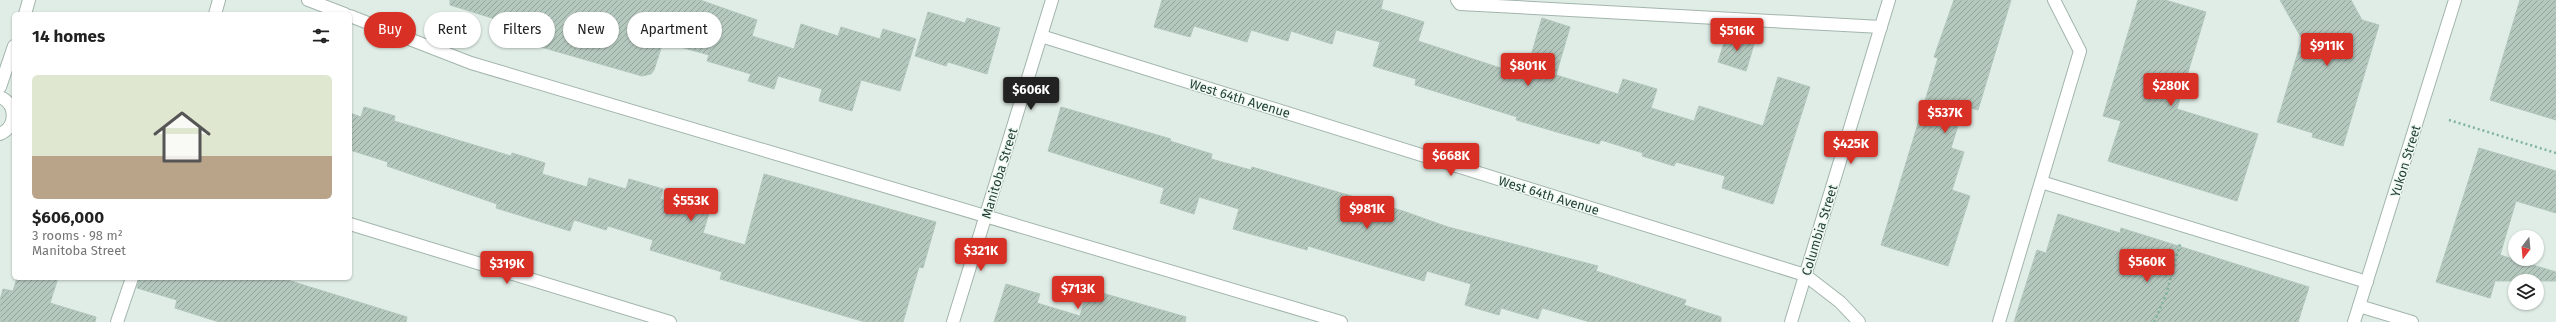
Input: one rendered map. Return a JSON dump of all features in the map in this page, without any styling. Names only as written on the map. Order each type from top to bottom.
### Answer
[{"type":"street","points":[[26,12],[29,0]]},
{"type":"street","points":[[216,12],[219,0]]},
{"type":"street","points":[[308,0],[340,12]]},
{"type":"street","name":"Manitoba Street","points":[[953,322],[1052,0]]},
{"type":"street","points":[[1457,0],[1460,4],[1881,27]]},
{"type":"street","name":"Columbia Street","points":[[1790,322],[1889,0]]},
{"type":"street","points":[[1999,322],[2080,51],[2054,0]]},
{"type":"street","name":"Yukon Street","points":[[2354,322],[2455,0]]},
{"type":"street","points":[[352,17],[471,62],[758,150],[986,214],[1341,322]]},
{"type":"street","name":"West 64th Avenue","points":[[1041,36],[1805,275],[1840,302],[1859,322]]},
{"type":"street","points":[[0,88],[12,52]]},
{"type":"street","points":[[0,96],[11,105],[12,109]]},
{"type":"street","points":[[0,134],[9,129],[12,124]]},
{"type":"street","points":[[2041,182],[2367,282]]},
{"type":"street","points":[[352,225],[670,322]]},
{"type":"street","points":[[117,322],[131,280]]},
{"type":"street","points":[[2359,306],[2412,322]]},
{"type":"path","points":[[2449,120],[2556,153]]},
{"type":"path","points":[[2154,322],[2166,296],[2185,226]]},
{"type":"building","points":[[450,0],[700,0],[757,20],[752,36],[794,49],[801,24],[838,36],[841,27],[880,39],[883,29],[916,39],[900,91],[861,80],[852,111],[819,101],[822,89],[778,76],[774,89],[748,81],[751,74],[707,61],[709,55],[684,48],[722,48],[722,12],[627,12],[627,48],[661,48],[654,70],[651,74],[642,76],[544,48],[555,48],[555,12],[489,12],[489,17],[481,15],[481,12],[473,12],[450,5]]},
{"type":"building","points":[[1162,0],[1383,0],[1381,9],[1424,22],[1418,41],[1525,76],[1542,18],[1570,27],[1556,75],[1618,94],[1623,79],[1657,89],[1651,108],[1694,121],[1699,106],[1763,126],[1778,77],[1810,87],[1773,204],[1722,188],[1725,176],[1676,162],[1674,166],[1642,156],[1643,153],[1601,140],[1599,144],[1560,133],[1516,120],[1517,117],[1415,85],[1416,79],[1373,66],[1380,42],[1336,30],[1332,44],[1291,31],[1288,41],[1251,30],[1247,42],[1194,26],[1190,37],[1154,27]]},
{"type":"building","points":[[1954,0],[2011,0],[1978,110],[1964,106],[1951,148],[1964,152],[1952,190],[1970,196],[1948,266],[1881,245],[1938,58],[1934,57]]},
{"type":"building","points":[[2138,0],[2165,0],[2206,12],[2177,109],[2258,134],[2237,201],[2108,161],[2121,121],[2103,116]]},
{"type":"building","points":[[2280,0],[2351,0],[2362,20],[2379,25],[2343,146],[2312,137],[2313,133],[2277,122],[2302,39]]},
{"type":"building","points":[[2520,0],[2556,0],[2556,120],[2490,100]]},
{"type":"building","points":[[928,12],[965,23],[967,18],[1000,28],[987,74],[948,62],[946,66],[915,56]]},
{"type":"building","points":[[1727,33],[1755,41],[1746,71],[1718,62]]},
{"type":"building","points":[[364,107],[395,116],[394,121],[511,156],[512,153],[545,163],[542,174],[587,187],[589,178],[626,189],[629,179],[663,189],[660,199],[709,213],[703,233],[745,245],[764,174],[936,222],[923,268],[919,267],[903,322],[865,322],[720,279],[722,272],[650,250],[653,240],[608,226],[606,230],[574,220],[570,231],[496,208],[497,204],[387,166],[388,162],[352,151],[352,114],[361,117]]},
{"type":"building","points":[[1061,107],[1171,139],[1170,141],[1212,154],[1211,159],[1251,170],[1252,167],[1403,211],[1448,227],[1598,266],[1596,271],[1686,300],[1684,305],[1721,317],[1721,322],[1590,322],[1542,308],[1538,319],[1501,308],[1499,315],[1465,305],[1471,284],[1427,271],[1424,281],[1308,246],[1307,250],[1233,229],[1239,209],[1199,197],[1194,214],[1160,203],[1164,188],[1048,151]]},
{"type":"building","points":[[2479,148],[2556,171],[2556,213],[2516,201],[2500,255],[2508,257],[2508,266],[2536,266],[2556,272],[2556,281],[2544,281],[2544,274],[2508,274],[2508,281],[2495,281],[2490,298],[2436,282]]},
{"type":"building","points":[[2058,214],[2120,233],[2121,228],[2309,287],[2298,322],[2014,322],[2037,250],[2046,253]]},
{"type":"building","points":[[16,280],[57,280],[50,303],[96,317],[95,322],[0,322],[0,300],[3,289],[13,291]]},
{"type":"building","points":[[139,280],[287,280],[407,317],[406,322],[219,322],[175,308],[177,300],[137,288]]},
{"type":"building","points":[[1006,284],[1040,294],[1037,303],[1080,316],[1088,289],[1186,317],[1185,322],[994,322]]}]
